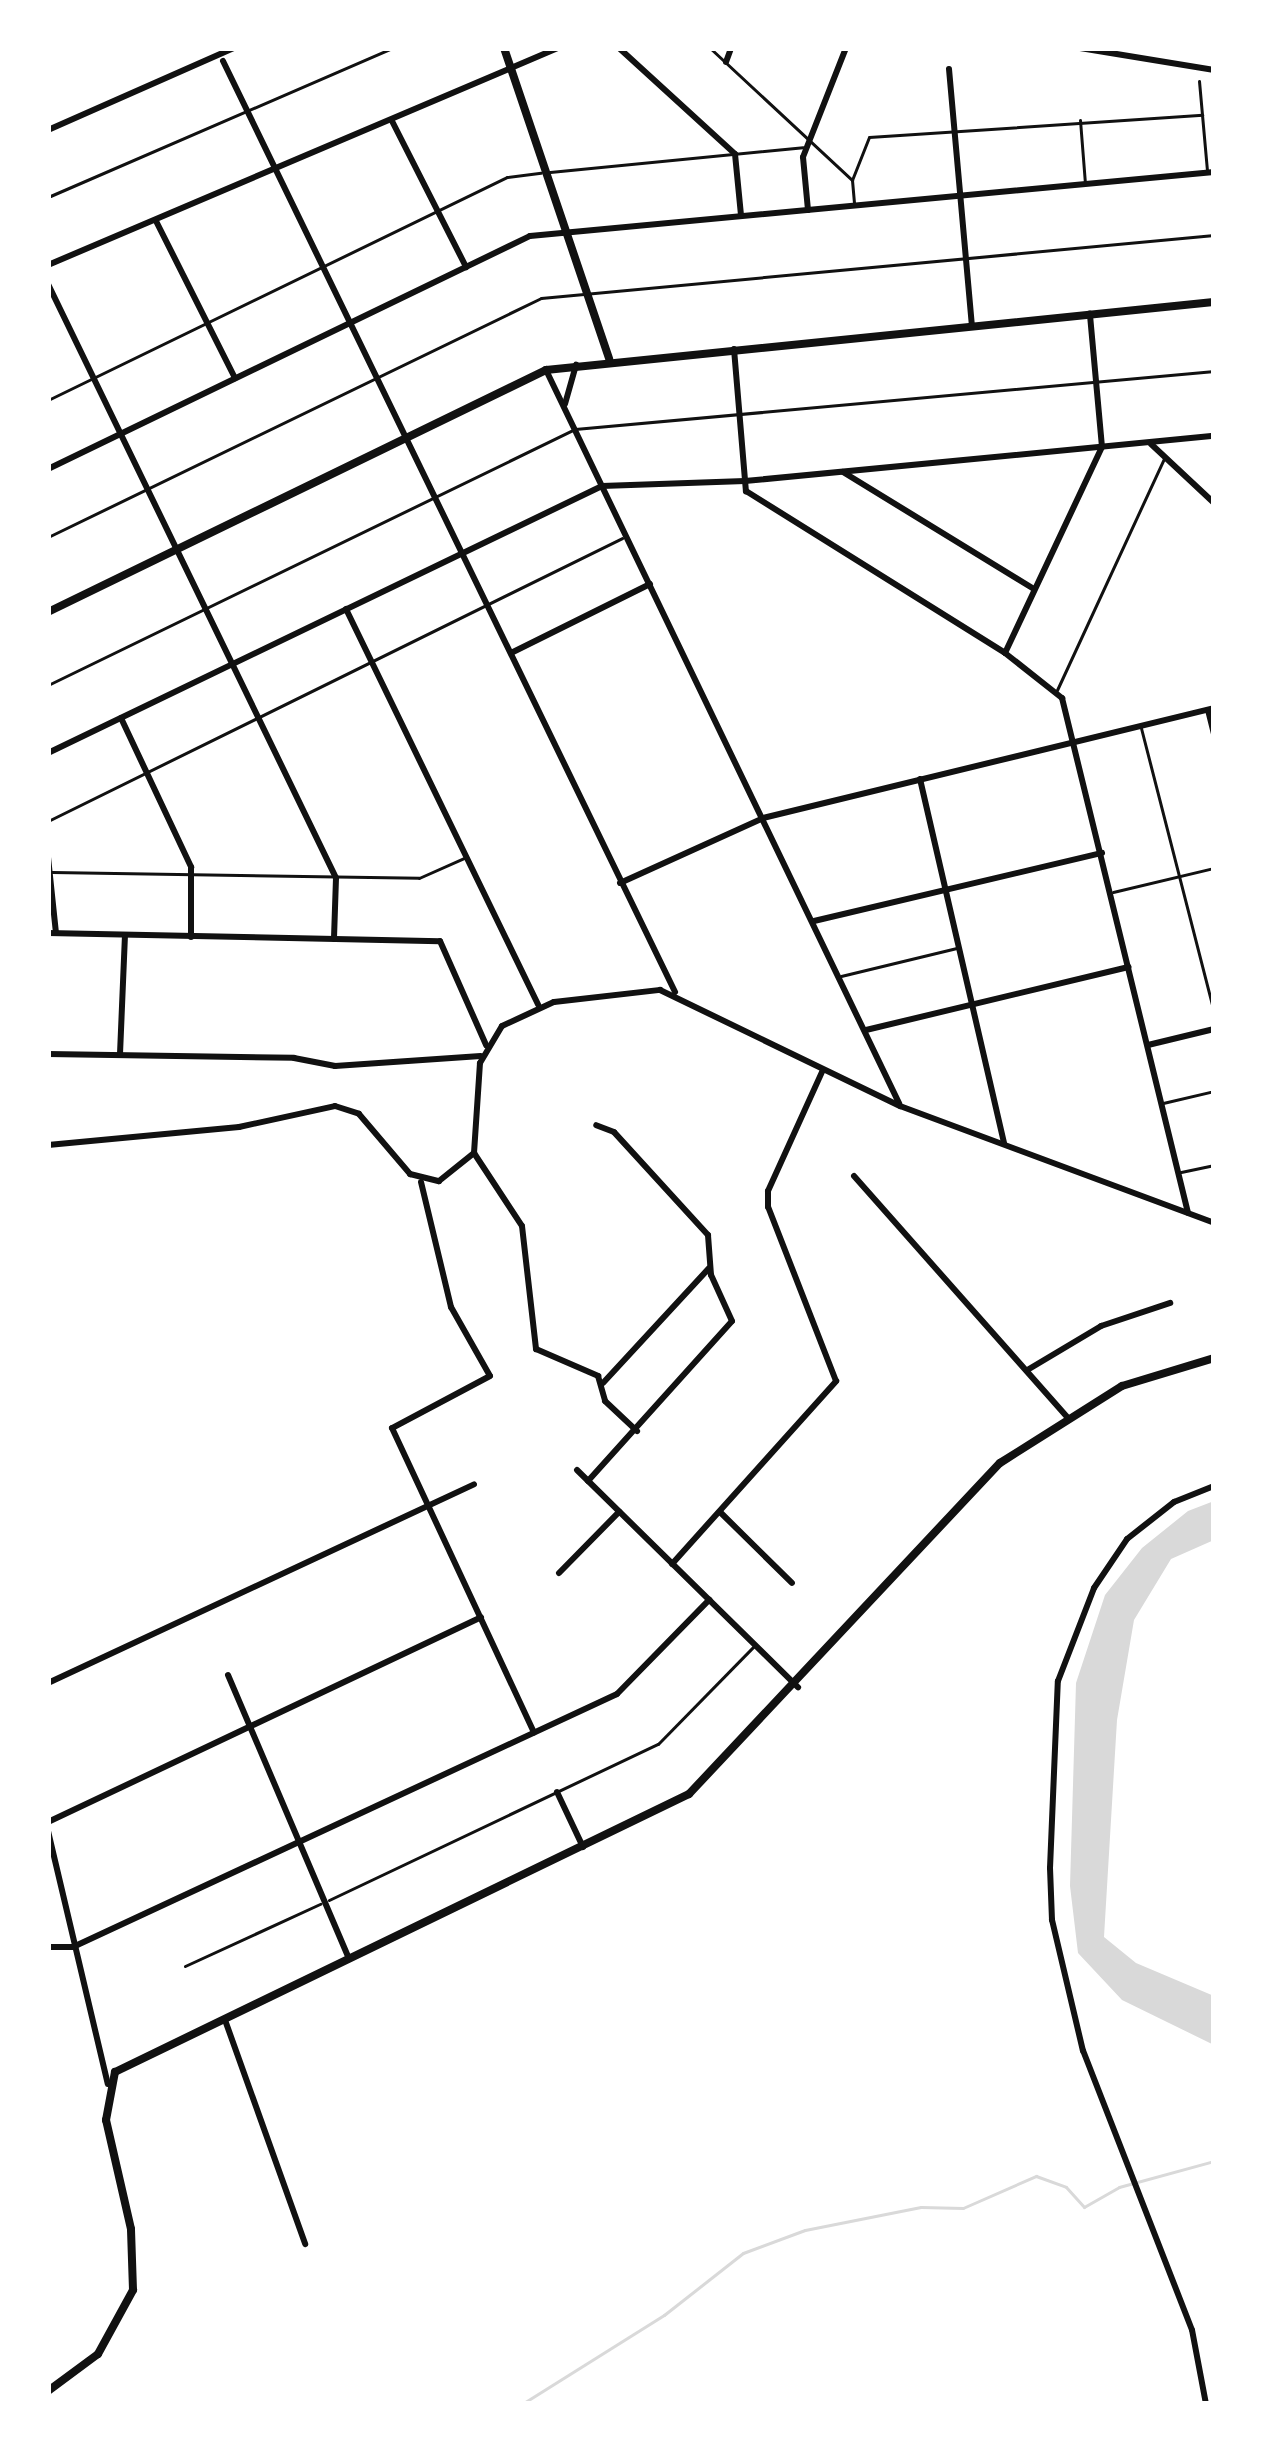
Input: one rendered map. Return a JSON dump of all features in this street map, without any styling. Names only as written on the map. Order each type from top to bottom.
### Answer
[{"type":"street","points":[[48,130],[234,48]]},
{"type":"street","points":[[504,48],[609,360]]},
{"type":"street","points":[[48,265],[559,48]]},
{"type":"street","points":[[619,48],[735,154],[741,217]]},
{"type":"street","points":[[726,62],[731,48]]},
{"type":"street","points":[[808,210],[809,144],[846,48]]},
{"type":"street","points":[[1079,48],[1214,70]]},
{"type":"street","points":[[223,61],[675,992]]},
{"type":"street","points":[[949,69],[972,325]]},
{"type":"street","points":[[392,120],[466,267]]},
{"type":"street","points":[[48,469],[530,236],[1211,173]]},
{"type":"street","points":[[155,221],[235,378]]},
{"type":"street","points":[[48,284],[336,878],[334,939]]},
{"type":"street","points":[[48,612],[546,370],[1214,302]]},
{"type":"street","points":[[1005,653],[1102,447],[1090,314]]},
{"type":"street","points":[[734,348],[746,491],[1057,690],[1075,742],[1188,1213]]},
{"type":"street","points":[[564,408],[576,364]]},
{"type":"street","points":[[546,370],[900,1106]]},
{"type":"street","points":[[48,753],[602,486],[745,481],[1214,436]]},
{"type":"street","points":[[1149,442],[1213,501]]},
{"type":"street","points":[[843,472],[1034,589]]},
{"type":"street","points":[[512,652],[650,584]]},
{"type":"street","points":[[346,609],[539,1006]]},
{"type":"street","points":[[620,883],[763,818],[1211,709],[1214,734]]},
{"type":"street","points":[[121,718],[192,875],[190,937]]},
{"type":"street","points":[[920,779],[1004,1146]]},
{"type":"street","points":[[814,921],[1102,853]]},
{"type":"street","points":[[48,857],[52,933],[446,944],[453,982],[486,1045]]},
{"type":"street","points":[[120,1054],[124,935]]},
{"type":"street","points":[[866,1030],[1129,967]]},
{"type":"street","points":[[638,1431],[605,1401],[603,1383],[585,1367],[536,1349],[522,1226],[474,1153],[486,1045],[509,1020],[539,1006],[605,993],[675,992],[900,1106],[1214,1223]]},
{"type":"street","points":[[1148,1045],[1214,1029]]},
{"type":"street","points":[[48,1054],[335,1066],[482,1056]]},
{"type":"street","points":[[672,1564],[836,1381],[768,1207],[824,1070]]},
{"type":"street","points":[[48,1145],[239,1127],[334,1106],[359,1114],[421,1181],[451,1307],[490,1376],[392,1429],[534,1732]]},
{"type":"street","points":[[588,1481],[638,1431],[732,1321],[712,1265],[708,1235],[614,1132],[596,1125]]},
{"type":"street","points":[[421,1181],[448,1177],[474,1153]]},
{"type":"street","points":[[854,1176],[1030,1370],[1066,1418]]},
{"type":"street","points":[[603,1383],[712,1265]]},
{"type":"street","points":[[1030,1370],[1101,1326],[1170,1303]]},
{"type":"street","points":[[107,2084],[127,2063],[689,1795],[798,1687],[968,1495],[1066,1418],[1122,1386],[1214,1358]]},
{"type":"street","points":[[577,1470],[798,1687]]},
{"type":"street","points":[[48,1683],[426,1501],[474,1484]]},
{"type":"street","points":[[1206,2404],[1192,2330],[1082,2051],[1052,1921],[1050,1868],[1058,1681],[1094,1588],[1127,1539],[1174,1502],[1214,1486]]},
{"type":"street","points":[[560,1573],[619,1512]]},
{"type":"street","points":[[720,1512],[792,1582]]},
{"type":"street","points":[[48,1947],[73,1947],[617,1694],[709,1600]]},
{"type":"street","points":[[48,1822],[481,1617]]},
{"type":"street","points":[[228,1675],[349,1959]]},
{"type":"street","points":[[557,1792],[583,1846]]},
{"type":"street","points":[[48,1831],[107,2084],[111,2154],[131,2229],[133,2290],[98,2354],[48,2391]]},
{"type":"street","points":[[224,2016],[305,2244]]},
{"type":"lane","points":[[48,197],[393,48]]},
{"type":"lane","points":[[710,48],[852,180]]},
{"type":"lane","points":[[1198,81],[1211,173]]},
{"type":"lane","points":[[854,206],[852,180],[869,137],[1079,118],[1202,116]]},
{"type":"lane","points":[[1079,118],[1085,184]]},
{"type":"lane","points":[[48,400],[507,177],[809,144]]},
{"type":"lane","points":[[48,537],[541,298],[1214,235]]},
{"type":"lane","points":[[48,685],[575,429],[1214,371]]},
{"type":"lane","points":[[1057,690],[1165,457]]},
{"type":"lane","points":[[48,821],[626,536]]},
{"type":"lane","points":[[1141,726],[1214,1013]]},
{"type":"lane","points":[[52,872],[419,878],[466,857]]},
{"type":"lane","points":[[1111,892],[1214,868]]},
{"type":"lane","points":[[841,976],[958,948]]},
{"type":"lane","points":[[1162,1103],[1214,1091]]},
{"type":"lane","points":[[1178,1173],[1214,1165]]},
{"type":"lane","points":[[185,1966],[658,1744],[754,1645]]},
{"type":"shaded area","points":[[1214,1501],[1214,1540],[1171,1559],[1134,1620],[1117,1720],[1104,1937],[1136,1963],[1214,1996],[1214,2045],[1122,2000],[1078,1953],[1070,1886],[1076,1683],[1105,1595],[1142,1548],[1188,1511]]},
{"type":"waterway","points":[[522,2404],[664,2315],[743,2253],[805,2230],[921,2207],[963,2208],[1036,2176],[1066,2187],[1084,2207],[1119,2187],[1214,2161]]}]
